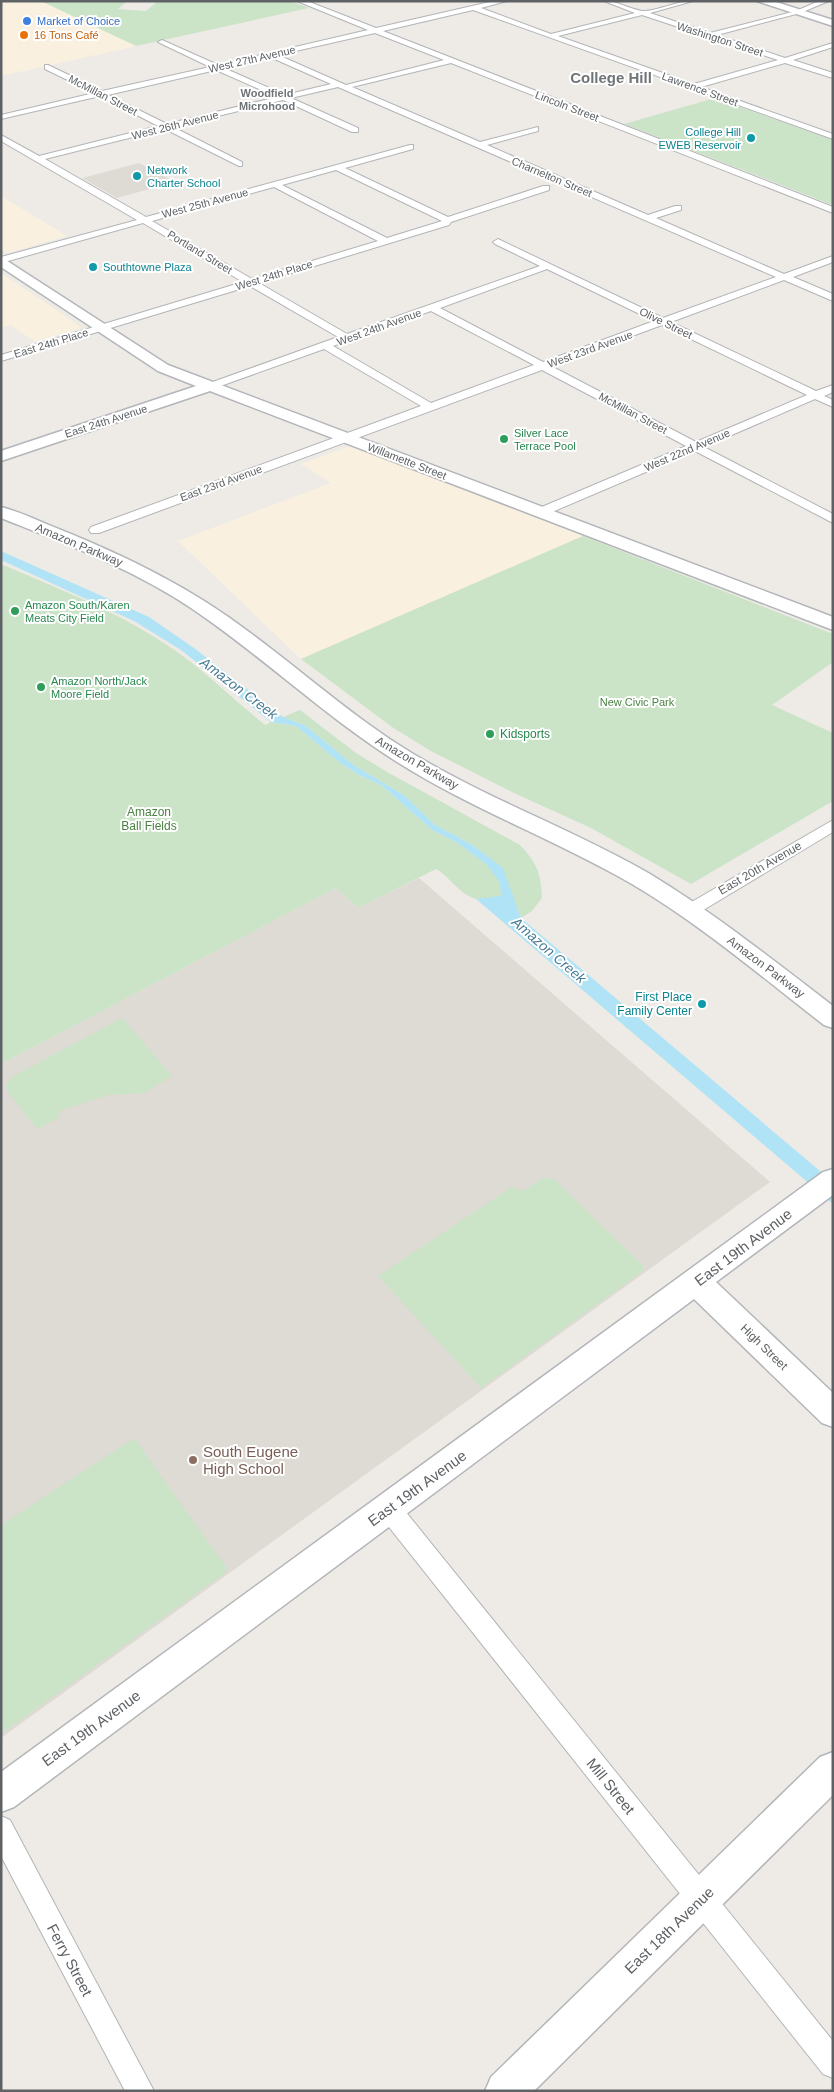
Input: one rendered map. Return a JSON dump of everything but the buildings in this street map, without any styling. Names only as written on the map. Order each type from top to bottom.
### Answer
[{"type":"main road","points":[[762,1],[833,23]]},
{"type":"main road","name":"Willamette Street","points":[[1,260],[157,365],[833,624]]},
{"type":"main road","name":"East 24th Avenue","points":[[1,456],[211,386]]},
{"type":"main road","name":"Amazon Parkway","points":[[1,512],[110,557],[147,574],[181,594],[221,619],[337,713],[403,757],[483,800],[558,835],[643,881],[753,957],[833,1019]]},
{"type":"main road","name":"East 19th Avenue","points":[[1,1794],[824,1187]]},
{"type":"main road","name":"High Street","points":[[696,1282],[833,1413]]},
{"type":"main road","name":"East 18th Avenue","points":[[505,2091],[833,1770]]},
{"type":"street","name":"Lincoln Street","points":[[300,1],[833,210]]},
{"type":"street","name":"West 27th Avenue","points":[[1,117],[504,1]]},
{"type":"street","name":"Washington Street","points":[[607,1],[833,76]]},
{"type":"street","points":[[550,36],[690,1]]},
{"type":"street","points":[[710,36],[798,12],[826,1]]},
{"type":"street","name":"Lawrence Street","points":[[461,4],[833,137]]},
{"type":"street","points":[[162,42],[356,130]]},
{"type":"street","points":[[692,87],[786,60],[833,44]]},
{"type":"street","name":"Charnelton Street","points":[[271,55],[833,298]]},
{"type":"street","name":"West 26th Avenue","points":[[39,158],[285,98],[452,60]]},
{"type":"street","name":"McMillan Street","points":[[48,67],[239,164]]},
{"type":"street","points":[[479,145],[535,130]]},
{"type":"street","name":"Portland Street","points":[[1,137],[348,338]]},
{"type":"street","name":"West 25th Avenue","points":[[1,260],[410,147]]},
{"type":"street","points":[[337,167],[447,221]]},
{"type":"street","points":[[274,184],[386,241]]},
{"type":"street","name":"West 24th Place","points":[[101,328],[386,241],[546,188]]},
{"type":"street","points":[[647,218],[678,208]]},
{"type":"street","name":"Olive Street","points":[[498,242],[833,404]]},
{"type":"street","name":"West 23rd Avenue","points":[[346,437],[430,408],[833,259]]},
{"type":"street","name":"West 24th Avenue","points":[[211,386],[548,266]]},
{"type":"street","name":"McMillan Street","points":[[433,308],[833,519]]},
{"type":"street","name":"East 24th Place","points":[[1,358],[101,328]]},
{"type":"street","points":[[326,346],[430,408]]},
{"type":"street","name":"West 22nd Avenue","points":[[541,512],[833,388]]},
{"type":"street","name":"East 23rd Avenue","points":[[95,530],[346,437]]},
{"type":"street","name":"East 20th Avenue","points":[[689,911],[833,825]]},
{"type":"street","name":"Mill Street","points":[[389,1509],[833,2064]]},
{"type":"street","name":"Ferry Street","points":[[1,1829],[140,2091]]},
{"type":"shaded area","points":[[1,1],[41,1],[136,46],[1,76]]},
{"type":"shaded area","points":[[139,163],[175,182],[117,198],[82,178]]},
{"type":"shaded area","points":[[1,196],[67,236],[7,253],[1,249]]},
{"type":"shaded area","points":[[1,273],[82,328],[35,342],[11,325],[1,328]]},
{"type":"shaded area","points":[[351,446],[583,536],[301,659],[178,541],[331,483],[301,464]]},
{"type":"shaded area","name":"South Eugene High School","points":[[419,878],[770,1182],[1,1738],[1,1064],[336,888],[358,908]]},
{"type":"green space","points":[[41,1],[127,1],[118,9],[146,11],[158,1],[290,1],[309,8],[136,46]]},
{"type":"green space","points":[[715,98],[833,140],[833,205],[624,124]]},
{"type":"green space","name":"New Civic Park","points":[[583,536],[833,634],[833,662],[772,705],[833,733],[833,801],[691,884],[591,828],[514,793],[429,750],[392,727],[301,659]]},
{"type":"green space","name":"Amazon Ball Fields","points":[[1,564],[89,602],[153,636],[197,667],[265,725],[271,722],[296,726],[339,762],[359,775],[381,785],[432,830],[456,842],[487,864],[500,883],[501,896],[485,899],[470,897],[436,869],[358,908],[336,888],[1,1064]]},
{"type":"green space","points":[[300,710],[356,753],[520,845],[534,863],[541,882],[542,898],[532,911],[521,918],[502,868],[471,844],[435,825],[405,796],[352,764],[306,726],[283,717]]},
{"type":"green space","points":[[122,1018],[172,1076],[144,1093],[108,1095],[59,1111],[60,1117],[37,1129],[8,1092],[6,1085],[12,1077]]},
{"type":"green space","points":[[543,1178],[554,1179],[643,1266],[643,1271],[481,1388],[378,1276],[512,1187],[523,1191]]},
{"type":"green space","points":[[134,1438],[226,1567],[226,1572],[1,1734],[1,1525]]},
{"type":"water","name":"Amazon Creek","points":[[1,551],[149,617],[194,648],[283,717],[306,726],[352,764],[405,796],[435,825],[471,844],[503,868],[521,918],[833,1182],[833,1204],[476,899],[501,896],[500,883],[486,864],[456,842],[432,830],[381,785],[359,775],[339,762],[296,726],[271,722],[181,650],[134,621],[1,560]]},
{"type":"place","name":"Market of Choice","points":[[27,21]]},
{"type":"place","name":"16 Tons Café","points":[[24,35]]},
{"type":"place","name":"College Hill EWEB Reservoir","points":[[751,138]]},
{"type":"place","name":"Network Charter School","points":[[137,176]]},
{"type":"place","name":"Southtowne Plaza","points":[[93,267]]},
{"type":"place","name":"Silver Lace Terrace Pool","points":[[504,439]]},
{"type":"place","name":"Amazon South/Karen Meats City Field","points":[[15,611]]},
{"type":"place","name":"Amazon North/Jack Moore Field","points":[[41,687]]},
{"type":"place","name":"Kidsports","points":[[490,734]]},
{"type":"place","name":"First Place Family Center","points":[[702,1004]]},
{"type":"place","name":"South Eugene High School","points":[[193,1460]]},
{"type":"district","name":"College Hill","points":[[611,77]]},
{"type":"district","name":"Woodfield Microhood","points":[[267,99]]}]
